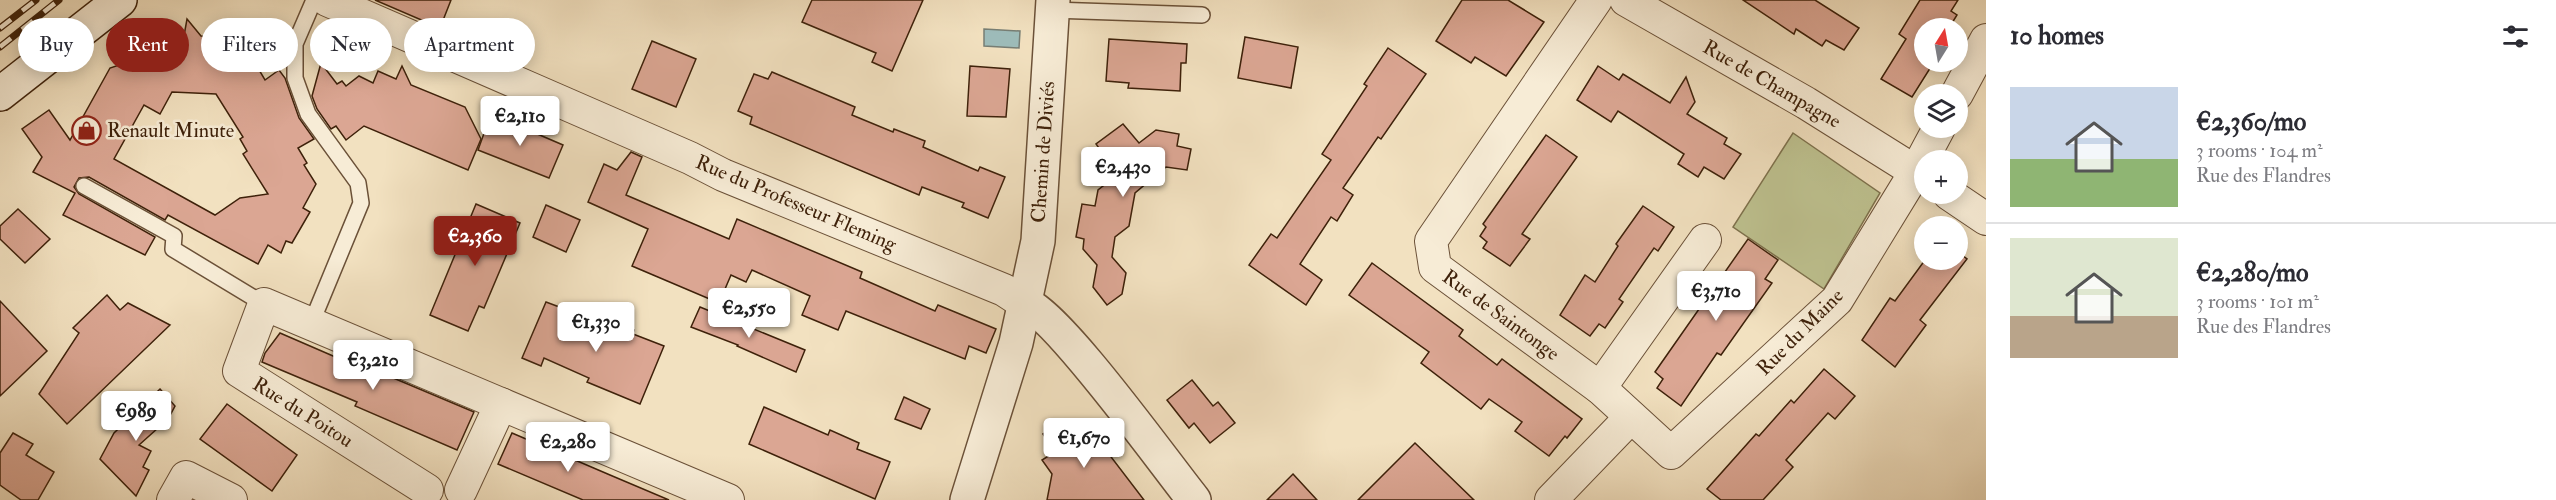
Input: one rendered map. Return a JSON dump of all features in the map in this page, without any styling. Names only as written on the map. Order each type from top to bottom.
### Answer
[{"type":"street","points":[[0,94],[120,0]]},
{"type":"street","name":"Rue du Professeur Fleming","points":[[327,0],[690,158],[723,176],[1004,290],[1023,303],[1033,306],[1069,341],[1194,500]]},
{"type":"street","name":"Rue de Saintonge","points":[[1596,0],[1431,241],[1435,267],[1600,388],[1671,453]]},
{"type":"street","name":"Rue de Champagne","points":[[1626,0],[1796,97],[1914,170]]},
{"type":"street","name":"Chemin de Diviés","points":[[1023,303],[1038,241],[1052,5]]},
{"type":"street","points":[[1962,84],[1986,40]]},
{"type":"street","name":"Rue du Maine","points":[[1671,453],[1837,300],[1914,183]]},
{"type":"street","points":[[1964,204],[1986,219]]},
{"type":"street","points":[[1600,388],[1705,240]]},
{"type":"street","points":[[967,500],[1016,344],[1023,303]]},
{"type":"street","points":[[264,304],[728,500]]},
{"type":"street","name":"Rue du Poitou","points":[[264,304],[239,371],[424,495]]},
{"type":"street","points":[[424,495],[463,495],[501,404]]},
{"type":"street","points":[[1551,500],[1631,417]]},
{"type":"street","points":[[173,500],[186,477],[231,500]]},
{"type":"lane","points":[[311,324],[361,203],[358,183],[308,114],[295,78],[295,44],[314,0]]},
{"type":"lane","points":[[1052,5],[1202,15]]},
{"type":"lane","points":[[84,186],[174,236],[173,249],[264,304]]},
{"type":"green space","points":[[1793,133],[1880,193],[1824,289],[1733,227]]},
{"type":"water","points":[[984,29],[1020,31],[1019,48],[984,46]]},
{"type":"building","points":[[375,0],[451,0],[444,18],[417,18]]},
{"type":"building","points":[[812,0],[923,0],[892,71],[872,62],[876,53],[802,22]]},
{"type":"building","points":[[1462,0],[1508,0],[1544,22],[1506,76],[1475,57],[1471,63],[1436,41]]},
{"type":"building","points":[[1743,0],[1815,0],[1859,28],[1844,50],[1826,40],[1822,46],[1796,29],[1794,34]]},
{"type":"building","points":[[1920,0],[1958,0],[1951,11],[1957,15],[1955,18],[1914,18],[1914,72],[1928,72],[1920,84],[1914,84],[1912,97],[1881,79],[1906,39],[1899,34]]},
{"type":"building","points":[[189,21],[201,36],[201,72],[260,72],[265,80],[276,72],[280,72],[285,78],[299,118],[314,139],[298,148],[307,163],[304,165],[316,184],[303,208],[310,212],[292,243],[286,241],[281,253],[268,245],[258,264],[168,215],[165,220],[89,177],[79,178],[74,187],[79,194],[155,237],[145,255],[63,215],[75,193],[33,172],[42,157],[22,129],[49,110],[70,140],[108,72],[189,72]],"holes":[[[172,92],[216,94],[243,137],[240,139],[247,151],[243,154],[268,194],[240,198],[215,215],[114,159],[144,105],[160,114]]]},
{"type":"building","points":[[1245,37],[1298,47],[1291,88],[1238,78]]},
{"type":"building","points":[[1109,39],[1187,44],[1186,63],[1181,63],[1180,91],[1128,88],[1129,83],[1106,81]]},
{"type":"building","points":[[652,41],[696,59],[676,107],[632,89]]},
{"type":"building","points":[[1388,48],[1426,74],[1381,139],[1378,137],[1343,188],[1353,195],[1337,221],[1331,217],[1300,264],[1322,280],[1306,305],[1249,265],[1271,234],[1277,238],[1331,160],[1322,154],[1367,86],[1364,84]]},
{"type":"building","points":[[402,66],[411,85],[465,107],[481,139],[468,170],[364,126],[346,140],[336,126],[331,129],[317,109],[312,96],[319,72],[328,72],[337,84],[342,81],[346,86],[359,76],[373,83],[378,72],[396,79]]},
{"type":"building","points":[[970,66],[1010,69],[1006,117],[967,116]]},
{"type":"building","points":[[1598,66],[1619,80],[1623,74],[1670,103],[1686,77],[1695,102],[1687,114],[1727,138],[1724,144],[1741,154],[1724,179],[1704,167],[1698,177],[1678,164],[1684,154],[1618,111],[1611,122],[1577,100]]},
{"type":"building","points":[[772,72],[855,107],[852,115],[893,132],[894,129],[925,141],[923,147],[978,171],[980,167],[1005,177],[988,218],[962,207],[964,203],[922,187],[919,195],[750,124],[752,117],[738,111],[754,74],[768,79]]},
{"type":"building","points":[[491,114],[563,145],[549,178],[478,150]]},
{"type":"building","points":[[1123,124],[1139,143],[1156,130],[1179,134],[1177,146],[1191,149],[1187,170],[1166,167],[1135,193],[1129,226],[1115,237],[1112,257],[1126,273],[1122,294],[1107,305],[1093,287],[1097,265],[1083,249],[1084,239],[1076,237],[1082,204],[1095,206],[1098,190],[1108,182],[1102,173],[1111,165],[1096,144]]},
{"type":"building","points":[[1546,135],[1577,157],[1522,234],[1530,239],[1510,266],[1483,248],[1487,242],[1480,236],[1486,227],[1483,224]]},
{"type":"building","points":[[631,152],[642,157],[626,195],[729,239],[737,219],[862,272],[860,278],[935,311],[938,305],[996,329],[986,353],[969,346],[965,359],[846,311],[838,330],[802,315],[810,296],[752,270],[746,282],[731,275],[719,303],[632,266],[648,229],[588,202],[604,164],[617,170]]},
{"type":"building","points":[[476,204],[520,223],[484,308],[479,306],[468,331],[430,315]]},
{"type":"building","points":[[546,205],[580,220],[566,252],[533,237]]},
{"type":"building","points":[[1643,206],[1674,227],[1658,251],[1654,248],[1619,299],[1623,302],[1605,328],[1599,324],[1590,336],[1560,315],[1585,275],[1595,282],[1618,246],[1616,244]]},
{"type":"building","points":[[18,209],[50,239],[25,263],[0,239],[0,226]]},
{"type":"building","points":[[1748,239],[1778,260],[1765,279],[1772,283],[1721,355],[1717,353],[1681,406],[1657,388],[1663,379],[1655,372]]},
{"type":"building","points":[[1372,263],[1463,330],[1459,336],[1497,365],[1502,359],[1582,419],[1567,438],[1565,436],[1549,456],[1515,431],[1522,422],[1489,399],[1481,409],[1421,363],[1429,352],[1349,295]]},
{"type":"building","points":[[1918,270],[1959,270],[1920,320],[1926,325],[1895,367],[1862,340],[1890,298],[1895,301]]},
{"type":"building","points":[[107,295],[120,310],[128,303],[170,325],[67,424],[39,394],[79,333],[73,328]]},
{"type":"building","points":[[0,301],[47,351],[0,396]]},
{"type":"building","points":[[546,302],[562,308],[559,316],[606,337],[613,321],[634,330],[633,334],[664,346],[640,404],[587,382],[589,378],[544,358],[541,366],[522,358]]},
{"type":"building","points":[[700,307],[805,350],[796,372],[738,345],[691,327]]},
{"type":"building","points":[[280,333],[370,372],[372,369],[474,412],[457,450],[355,406],[357,402],[262,362],[265,353]]},
{"type":"building","points":[[1824,369],[1855,396],[1835,419],[1828,413],[1786,460],[1793,467],[1763,500],[1721,500],[1707,489],[1756,434],[1759,436],[1791,400],[1794,403]]},
{"type":"building","points":[[1192,380],[1213,406],[1218,402],[1235,423],[1210,443],[1194,423],[1189,428],[1167,400]]},
{"type":"building","points":[[160,389],[175,406],[168,419],[139,445],[151,451],[143,467],[149,470],[136,496],[100,459],[114,433]]},
{"type":"building","points":[[904,397],[930,409],[921,429],[895,419]]},
{"type":"building","points":[[227,404],[297,455],[272,491],[200,439]]},
{"type":"building","points":[[764,407],[828,435],[830,430],[859,443],[857,449],[890,462],[875,499],[749,444]]},
{"type":"building","points":[[1063,421],[1076,437],[1089,428],[1144,500],[1047,500],[1052,474],[1042,460],[1055,452],[1043,434]]},
{"type":"building","points":[[13,433],[33,444],[26,455],[54,472],[38,500],[21,500],[0,485],[0,453]]},
{"type":"building","points":[[512,433],[669,500],[583,500],[498,464]]},
{"type":"building","points":[[1415,443],[1474,500],[1358,500]]},
{"type":"building","points":[[1293,474],[1317,500],[1267,500]]},
{"type":"railway","points":[[0,28],[36,0]]},
{"type":"railway","points":[[0,47],[59,0]]},
{"type":"place","name":"Renault Minute","points":[[86,130]]}]
